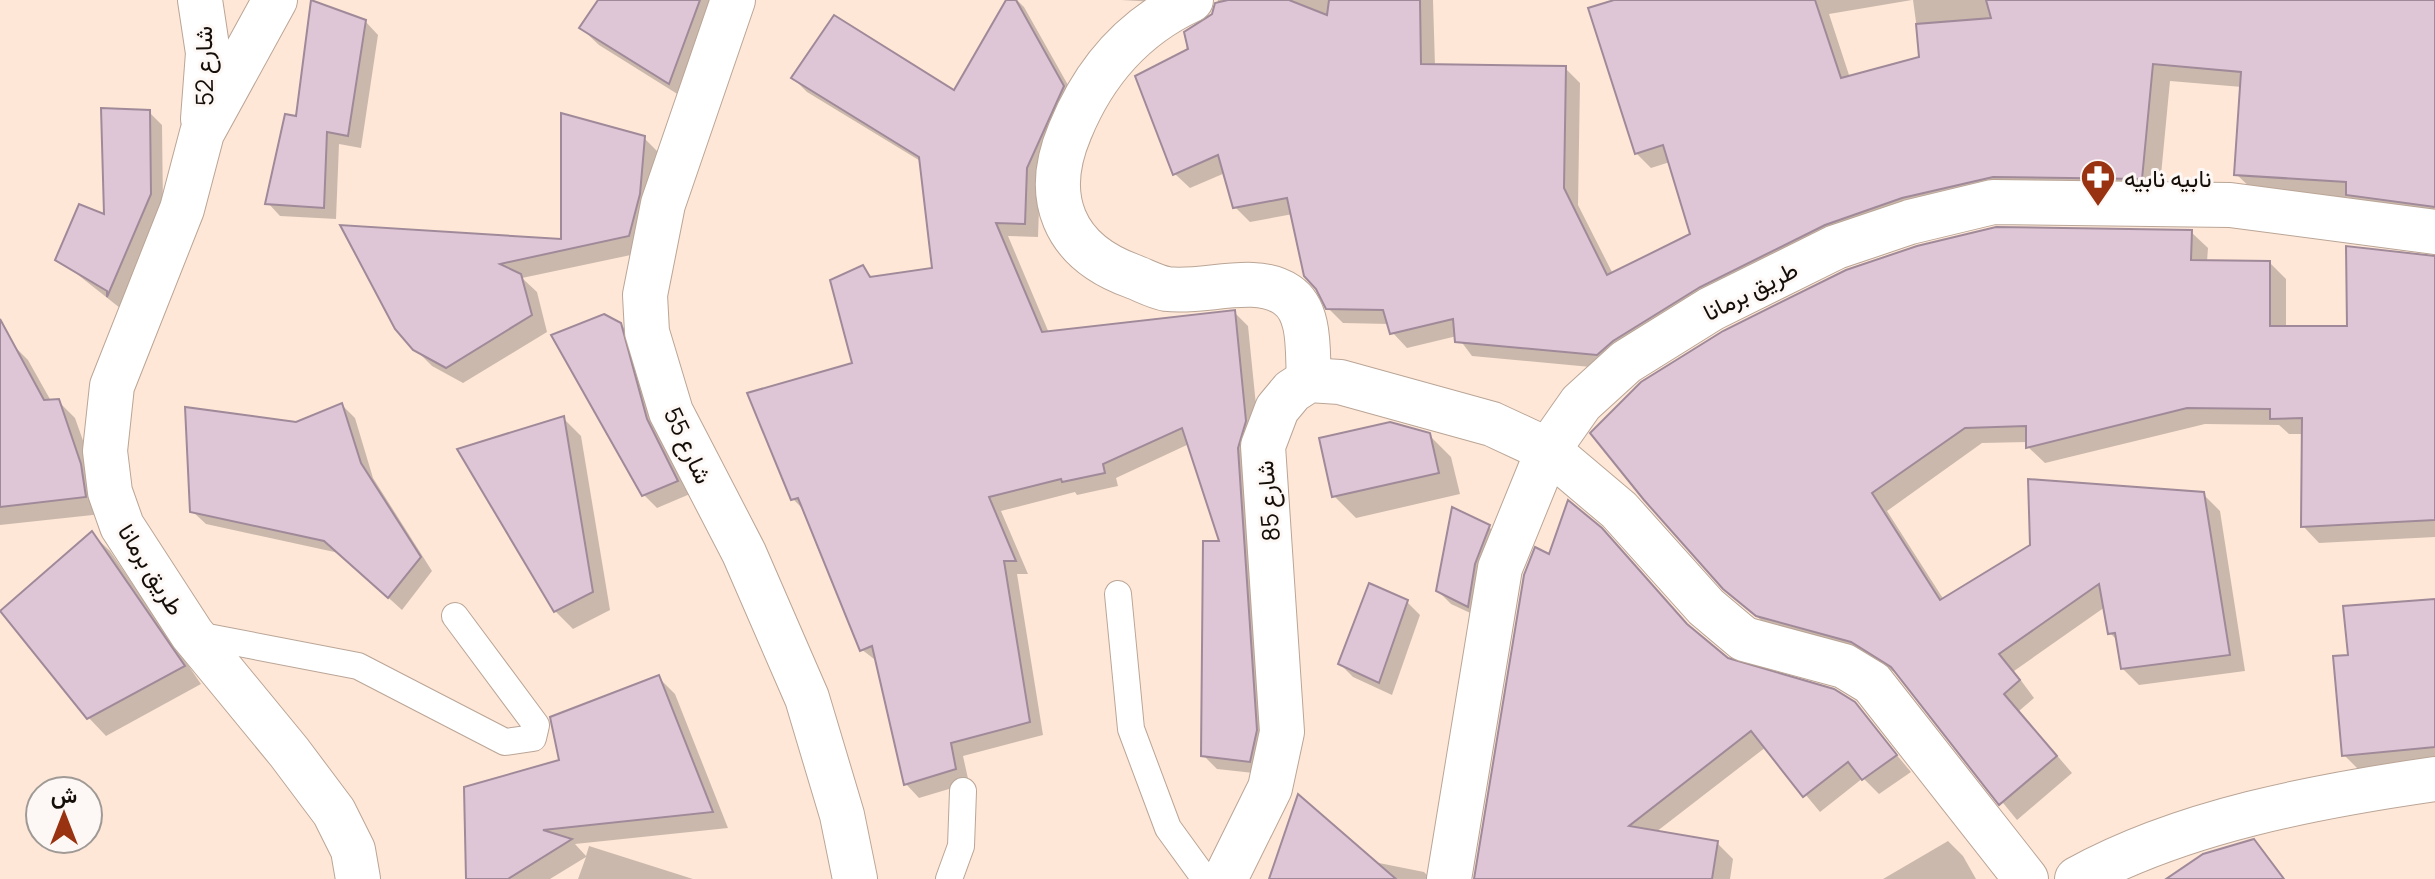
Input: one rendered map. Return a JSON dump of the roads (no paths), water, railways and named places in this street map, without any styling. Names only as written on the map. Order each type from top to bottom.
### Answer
[{"type":"street","name":"شارع 52","points":[[200,0],[208,53],[202,133]]},
{"type":"street","name":"طريق برمانا","points":[[275,0],[202,133],[182,209],[112,386],[105,451],[110,492],[122,526],[192,634],[334,812],[353,850],[358,879]]},
{"type":"street","name":"شارع 55","points":[[733,0],[663,204],[645,295],[647,332],[671,412],[744,553],[807,698],[842,815],[855,879]]},
{"type":"street","points":[[1191,0],[1168,11],[1117,50],[1074,121],[1061,151],[1056,184],[1060,210],[1072,234],[1096,257],[1122,273],[1166,289],[1269,286],[1289,296],[1305,318],[1309,380],[1340,382],[1455,411],[1548,450],[1619,510],[1706,607],[1744,639],[1844,666],[1872,683],[2026,879]]},
{"type":"street","name":"طريق برمانا","points":[[1449,879],[1500,568],[1548,450],[1581,403],[1626,362],[1711,309],[1836,247],[1924,219],[1993,202],[2230,205],[2435,232]]},
{"type":"street","name":"شارع 85","points":[[1225,879],[1270,788],[1282,732],[1263,446],[1277,409],[1292,391],[1309,380]]},
{"type":"street","points":[[2077,879],[2145,849],[2248,815],[2435,779]]},
{"type":"lane","points":[[1118,594],[1131,729],[1168,828],[1205,879]]},
{"type":"lane","points":[[192,634],[358,666],[505,742],[533,738],[536,725],[455,616]]},
{"type":"lane","points":[[949,879],[961,846],[963,791]]},
{"type":"place","name":"نابيه نابيه","points":[[2098,208]]}]
